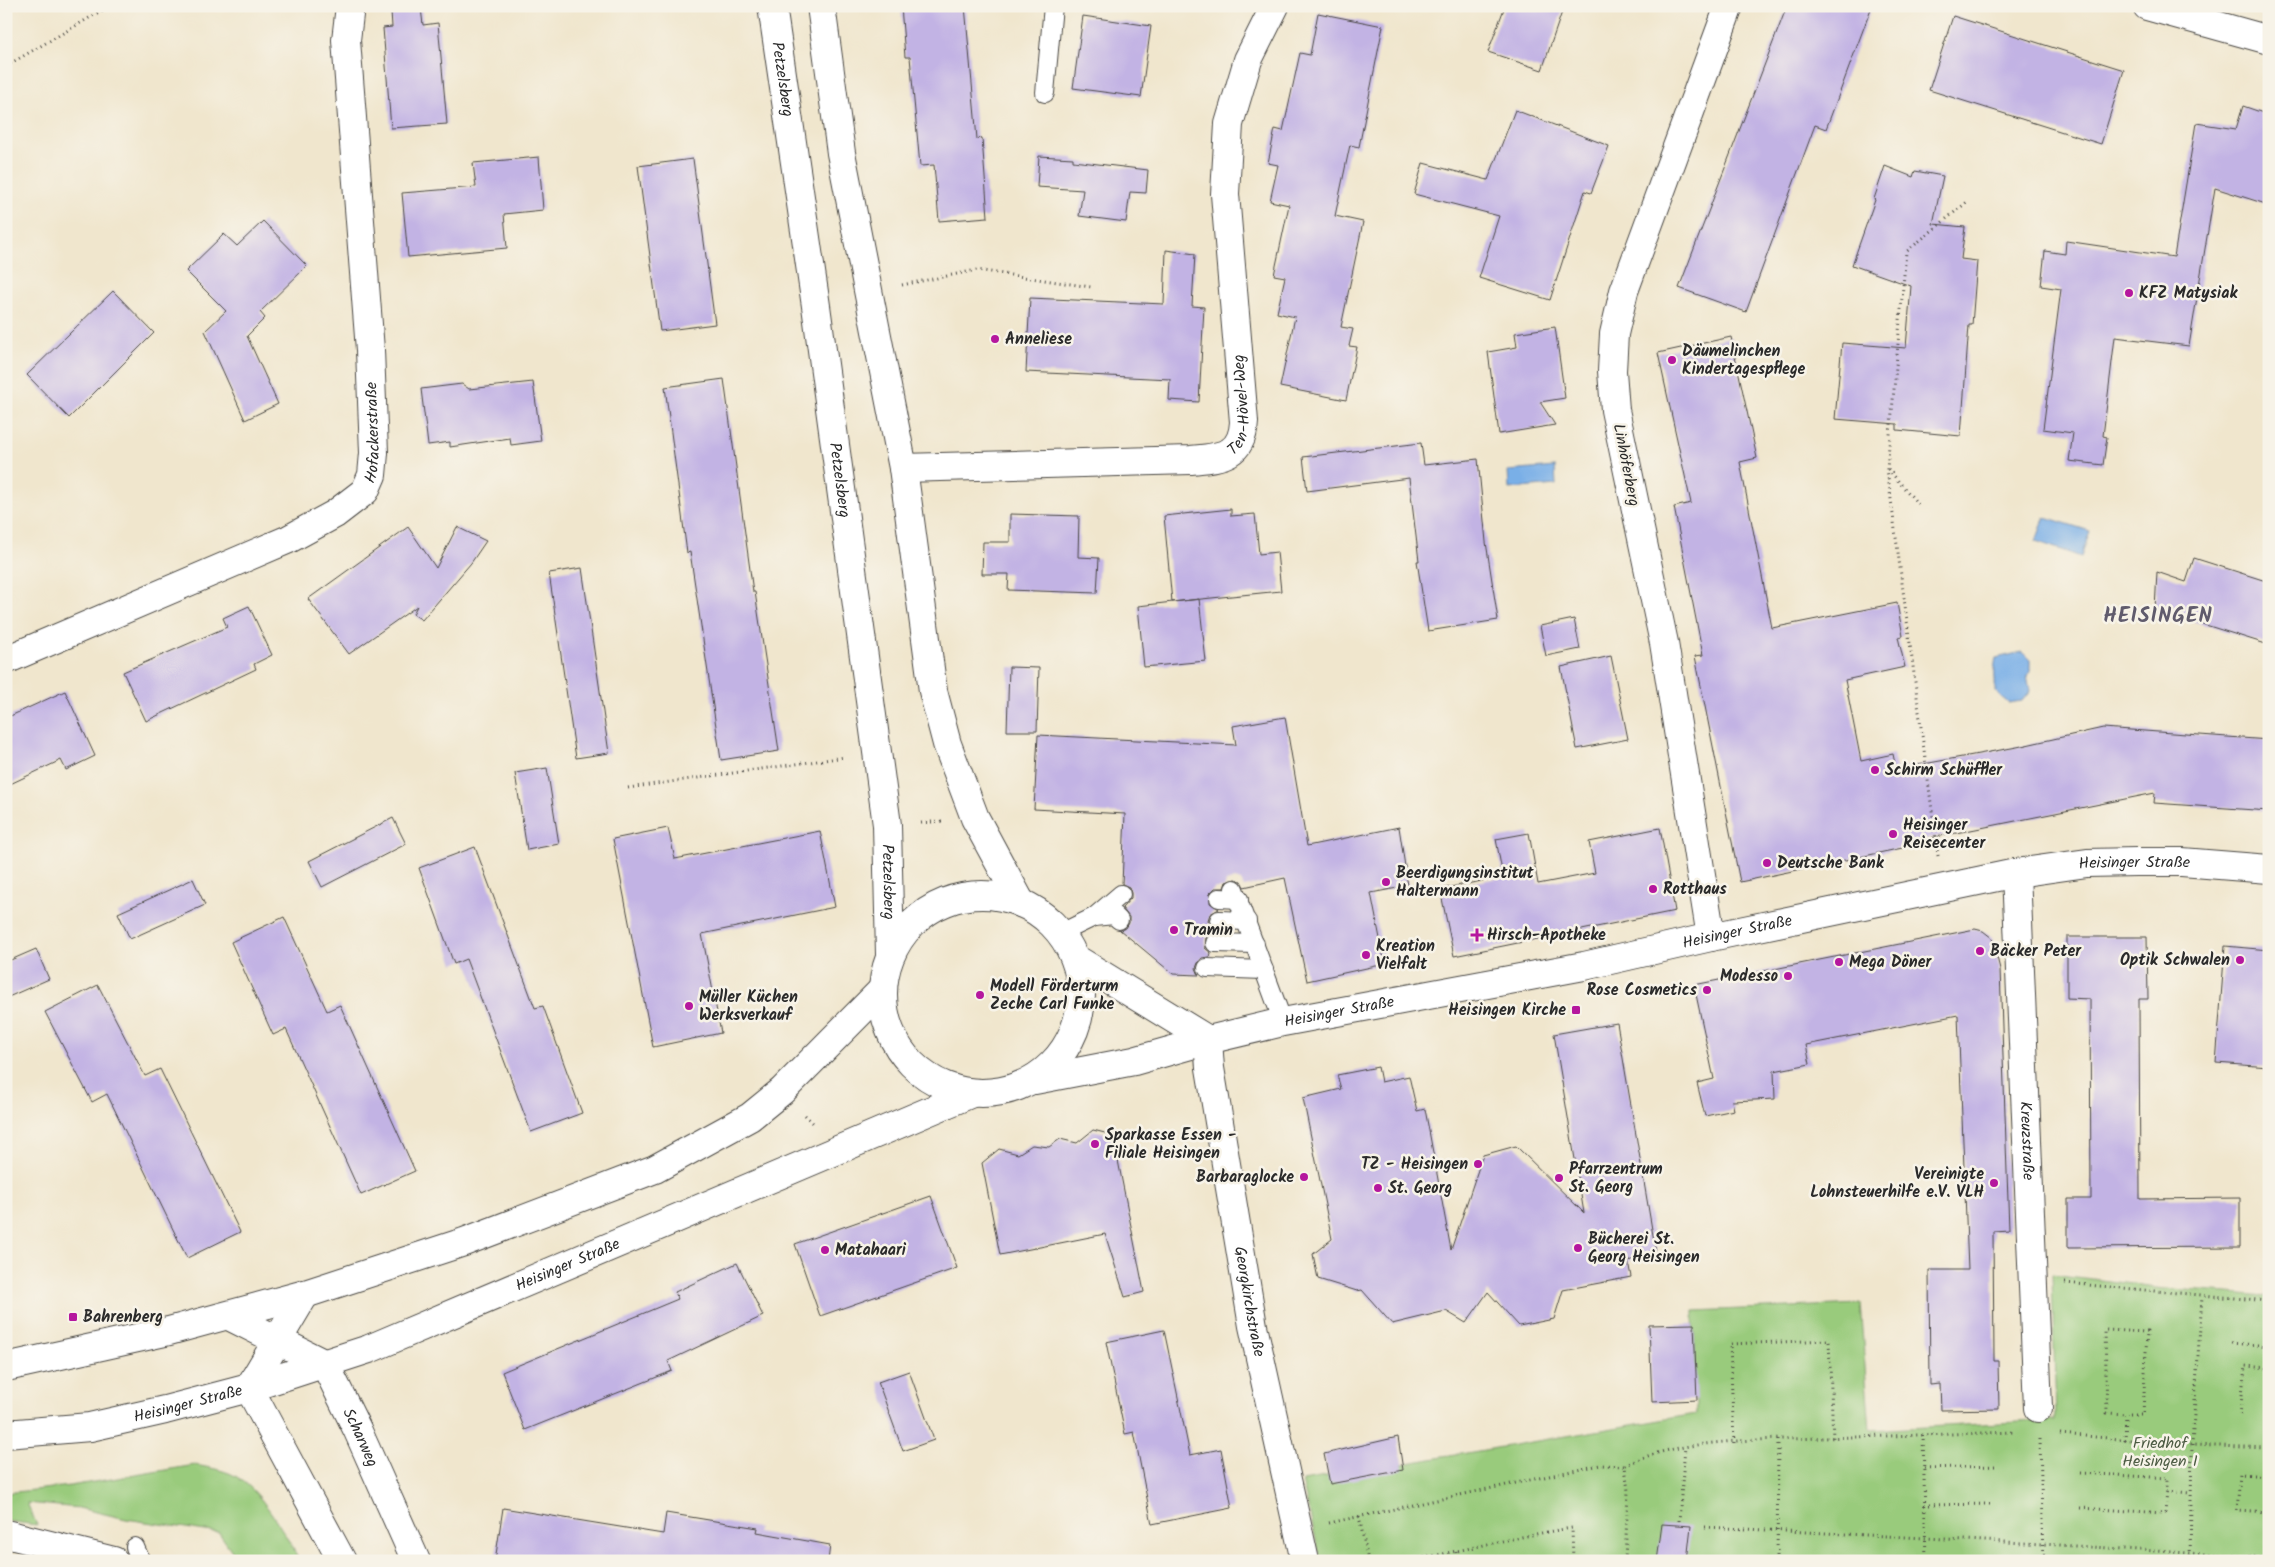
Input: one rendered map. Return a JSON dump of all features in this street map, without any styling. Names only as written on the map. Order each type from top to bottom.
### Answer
[{"type":"street","name":"Hofackerstraße","points":[[6,660],[289,539],[335,514],[365,491],[372,475],[374,453],[370,350],[346,40],[350,6]]},
{"type":"street","name":"Petzelsberg","points":[[772,6],[816,306],[887,826],[890,955]]},
{"type":"street","points":[[821,6],[841,154],[903,468],[933,691],[947,744],[975,818],[1021,902]]},
{"type":"street","name":"Ten-Hövel-Weg","points":[[903,468],[1191,460],[1230,453],[1238,445],[1243,435],[1244,422],[1225,194],[1229,124],[1248,60],[1275,6]]},
{"type":"street","name":"Linhöferberg","points":[[1711,937],[1664,643],[1618,432],[1612,371],[1614,334],[1624,291],[1729,6]]},
{"type":"street","points":[[2147,6],[2269,40]]},
{"type":"street","name":"Heisinger Straße","points":[[6,1434],[90,1427],[249,1388],[369,1349],[527,1280],[796,1170],[838,1149],[972,1093],[990,1094],[1036,1080],[1134,1061],[1208,1040],[1283,1022],[1567,970],[1711,937],[2016,873],[2087,863],[2136,862],[2182,862],[2269,869]]},
{"type":"street","name":"Kreuzstraße","points":[[2016,873],[2039,1420]]},
{"type":"street","points":[[972,1093],[948,1088],[925,1076],[907,1059],[892,1038],[884,1014],[883,989],[890,955],[900,938],[912,923],[928,911],[945,902],[964,896],[983,894],[1002,896],[1021,902],[1039,912],[1061,933],[1076,959],[1082,999],[1072,1036],[1064,1051],[1036,1080]]},
{"type":"street","points":[[1076,959],[1208,1040]]},
{"type":"street","points":[[6,1367],[85,1351],[229,1316],[304,1294],[464,1242],[654,1168],[750,1117],[782,1091],[883,989]]},
{"type":"street","name":"Georgkirchstraße","points":[[1208,1040],[1210,1068],[1253,1326],[1305,1561]]},
{"type":"street","points":[[304,1294],[249,1388],[342,1561]]},
{"type":"street","points":[[229,1316],[325,1364]]},
{"type":"street","name":"Scharweg","points":[[325,1364],[357,1429],[416,1561]]},
{"type":"street","points":[[6,1534],[130,1556]]},
{"type":"lane","points":[[1045,94],[1053,6]]},
{"type":"lane","points":[[1061,933],[1094,917],[1121,894]]},
{"type":"lane","points":[[1219,898],[1237,894],[1283,1022]]},
{"type":"lane","points":[[1094,917],[1118,917]]},
{"type":"lane","points":[[1219,920],[1246,921]]},
{"type":"lane","points":[[1214,943],[1255,944]]},
{"type":"lane","points":[[1207,968],[1264,970]]},
{"type":"path","points":[[6,66],[110,6]]},
{"type":"path","points":[[1942,889],[1887,469],[1906,252],[1967,202]]},
{"type":"path","points":[[869,291],[977,270],[1091,287]]},
{"type":"path","points":[[1887,469],[1918,504]]},
{"type":"path","points":[[628,788],[809,763]]},
{"type":"path","points":[[887,826],[975,818]]},
{"type":"path","points":[[782,1091],[838,1149]]},
{"type":"path","points":[[2062,1292],[2061,1282],[2269,1302]]},
{"type":"path","points":[[2190,1561],[2192,1445],[2202,1297]]},
{"type":"path","points":[[2105,1330],[2147,1332],[2143,1414],[2126,1414],[2107,1413],[2105,1330]]},
{"type":"path","points":[[1734,1443],[1730,1344],[1829,1340],[1833,1438]]},
{"type":"path","points":[[2232,1343],[2269,1346]]},
{"type":"path","points":[[2240,1415],[2245,1366],[2269,1368]]},
{"type":"path","points":[[2125,1440],[2126,1414]]},
{"type":"path","points":[[2039,1420],[2043,1561]]},
{"type":"path","points":[[1298,1528],[1600,1465],[1625,1466],[1640,1458],[1685,1447],[1778,1440],[1923,1435],[2039,1420],[2066,1434],[2192,1445],[2269,1448]]},
{"type":"path","points":[[2066,1425],[2066,1434]]},
{"type":"path","points":[[1923,1435],[1926,1561]]},
{"type":"path","points":[[1777,1561],[1778,1440]]},
{"type":"path","points":[[1678,1521],[1685,1447]]},
{"type":"path","points":[[1625,1466],[1628,1491],[1626,1561]]},
{"type":"path","points":[[1924,1468],[1997,1466]]},
{"type":"path","points":[[2080,1473],[2167,1478],[2165,1513],[2080,1508]]},
{"type":"path","points":[[2269,1476],[2240,1474],[2237,1511],[2269,1513]]},
{"type":"path","points":[[2167,1491],[2191,1493]]},
{"type":"path","points":[[1924,1505],[1990,1504]]},
{"type":"path","points":[[1359,1516],[1368,1561]]},
{"type":"path","points":[[1705,1527],[2043,1544],[2269,1558]]},
{"type":"path","points":[[1404,1561],[1456,1552],[1537,1533],[1572,1528],[1573,1561]]},
{"type":"path","points":[[1456,1552],[1458,1561]]},
{"type":"green space","name":"Friedhof Heisingen I","points":[[2052,1274],[2173,1289],[2269,1296],[2269,1561],[1321,1561],[1302,1481],[1696,1414],[1694,1311],[1860,1304],[1870,1430],[2056,1420]]},
{"type":"green space","points":[[195,1465],[230,1473],[249,1486],[266,1505],[300,1561],[239,1561],[219,1533],[126,1519],[79,1508],[27,1503],[37,1525],[6,1521],[6,1493],[70,1486]]},
{"type":"water","points":[[1555,467],[1556,485],[1509,489],[1508,471]]},
{"type":"water","points":[[2045,517],[2090,531],[2081,557],[2036,541]]},
{"type":"water","points":[[2022,652],[2030,660],[2030,672],[2027,675],[2030,691],[2022,701],[2008,703],[1995,691],[1996,658]]},
{"type":"building","points":[[901,6],[965,6],[977,139],[982,138],[988,217],[939,221],[934,165],[920,166],[910,57],[905,57]]},
{"type":"building","points":[[1505,6],[1564,6],[1542,70],[1488,52]]},
{"type":"building","points":[[1787,6],[1872,6],[1826,129],[1815,125],[1746,312],[1679,288]]},
{"type":"building","points":[[421,8],[423,25],[438,23],[447,124],[391,128],[383,28],[392,27],[391,11]]},
{"type":"building","points":[[1318,13],[1383,26],[1359,147],[1350,145],[1335,216],[1363,222],[1341,327],[1353,329],[1349,346],[1357,347],[1346,400],[1280,387],[1295,317],[1277,313],[1285,277],[1274,275],[1289,205],[1270,201],[1278,165],[1268,163],[1275,129],[1283,131],[1300,53],[1310,55]]},
{"type":"building","points":[[1083,16],[1151,26],[1141,97],[1073,88]]},
{"type":"building","points":[[1953,16],[2124,70],[2101,144],[1929,90]]},
{"type":"building","points":[[2243,106],[2269,115],[2269,205],[2215,188],[2189,346],[2115,337],[2103,436],[2107,437],[2103,465],[2069,461],[2073,433],[2043,429],[2061,289],[2041,286],[2045,251],[2065,254],[2066,241],[2174,257],[2196,123],[2236,129]]},
{"type":"building","points":[[1515,110],[1609,146],[1591,193],[1585,191],[1550,300],[1479,278],[1499,216],[1414,194],[1423,163],[1488,180]]},
{"type":"building","points":[[1039,156],[1073,158],[1073,161],[1148,170],[1146,193],[1130,192],[1126,222],[1079,216],[1083,190],[1037,187]]},
{"type":"building","points":[[539,157],[543,210],[504,214],[507,248],[408,257],[402,193],[476,187],[473,163]]},
{"type":"building","points":[[693,159],[715,324],[660,331],[638,166]]},
{"type":"building","points":[[1885,166],[1913,177],[1915,171],[1943,176],[1933,224],[1965,227],[1961,259],[1977,261],[1972,325],[1969,325],[1961,436],[1897,430],[1897,424],[1835,419],[1842,343],[1906,348],[1911,286],[1852,265]]},
{"type":"building","points":[[263,221],[307,266],[260,312],[265,318],[247,336],[278,404],[245,420],[205,331],[226,311],[186,271],[224,234],[237,246]]},
{"type":"building","points":[[1166,250],[1195,254],[1192,306],[1204,307],[1199,402],[1169,400],[1170,379],[1026,372],[1030,298],[1164,304]]},
{"type":"building","points":[[113,291],[154,333],[69,418],[27,375]]},
{"type":"building","points":[[1555,327],[1565,398],[1540,402],[1555,425],[1499,434],[1488,352],[1517,347],[1515,333]]},
{"type":"building","points":[[1731,337],[1757,458],[1740,462],[1772,628],[1897,603],[1903,636],[1898,637],[1905,667],[1845,680],[1861,761],[1893,754],[1896,769],[2017,747],[2103,728],[2269,740],[2269,811],[2154,803],[2155,793],[1911,842],[1912,846],[1740,882],[1695,656],[1703,655],[1674,507],[1691,503],[1658,353]]},
{"type":"building","points":[[724,379],[753,592],[755,592],[779,751],[721,760],[690,552],[687,553],[665,387]]},
{"type":"building","points":[[533,382],[541,441],[511,445],[510,438],[450,447],[450,442],[428,445],[421,389],[462,384],[469,389]]},
{"type":"building","points":[[1421,443],[1424,465],[1478,459],[1486,542],[1498,620],[1428,631],[1417,561],[1419,561],[1409,478],[1307,491],[1303,457]]},
{"type":"building","points":[[1231,509],[1231,516],[1255,514],[1259,554],[1277,552],[1281,591],[1172,602],[1164,516]]},
{"type":"building","points":[[1010,514],[1079,516],[1078,557],[1099,558],[1097,593],[1008,590],[1009,574],[982,574],[983,542],[1010,542]]},
{"type":"building","points":[[408,527],[436,568],[457,527],[486,541],[471,563],[422,620],[413,614],[417,606],[349,654],[308,599]]},
{"type":"building","points":[[2194,558],[2269,582],[2269,645],[2155,609],[2157,572],[2186,582]]},
{"type":"building","points":[[582,568],[609,753],[576,758],[549,573]]},
{"type":"building","points":[[1199,599],[1206,661],[1144,667],[1138,606]]},
{"type":"building","points":[[249,606],[272,655],[254,664],[256,669],[146,721],[123,672],[227,627],[223,618]]},
{"type":"building","points":[[1574,619],[1580,649],[1546,656],[1540,626]]},
{"type":"building","points":[[1611,656],[1628,739],[1577,749],[1561,667]]},
{"type":"building","points":[[1009,667],[1039,668],[1037,731],[1007,731]]},
{"type":"building","points":[[65,691],[95,756],[66,770],[61,760],[6,786],[6,718]]},
{"type":"building","points":[[1285,717],[1307,846],[1399,827],[1408,886],[1371,893],[1385,964],[1307,981],[1285,878],[1244,887],[1241,881],[1235,879],[1226,882],[1224,888],[1215,888],[1210,893],[1210,903],[1219,909],[1210,914],[1208,920],[1210,925],[1218,931],[1206,938],[1205,948],[1211,953],[1210,957],[1202,958],[1198,963],[1196,968],[1199,975],[1173,974],[1120,930],[1126,928],[1129,923],[1129,917],[1122,908],[1131,898],[1129,887],[1122,884],[1125,814],[1034,809],[1038,735],[1236,745],[1233,726]]},
{"type":"building","points":[[547,768],[559,844],[527,850],[515,773]]},
{"type":"building","points":[[393,818],[406,844],[322,887],[309,861]]},
{"type":"building","points":[[668,828],[675,859],[820,831],[835,907],[702,934],[721,1033],[653,1047],[613,839]]},
{"type":"building","points":[[1660,828],[1675,911],[1454,956],[1440,889],[1503,877],[1496,839],[1529,833],[1538,884],[1595,873],[1589,842]]},
{"type":"building","points":[[475,847],[535,1008],[543,1006],[582,1113],[531,1132],[466,959],[454,964],[419,868]]},
{"type":"building","points":[[193,879],[205,905],[130,939],[118,913]]},
{"type":"building","points":[[284,917],[327,1011],[340,1005],[415,1171],[361,1195],[286,1029],[273,1035],[231,942]]},
{"type":"building","points":[[1975,929],[1983,931],[1992,938],[2000,969],[2009,1230],[1993,1231],[1994,1361],[1998,1361],[1999,1409],[1941,1410],[1940,1384],[1930,1385],[1929,1270],[1968,1270],[1958,1015],[1806,1045],[1810,1064],[1774,1071],[1775,1099],[1732,1101],[1734,1110],[1705,1116],[1697,1083],[1714,1079],[1694,985]]},
{"type":"building","points":[[2067,937],[2147,937],[2148,999],[2139,999],[2140,1199],[2240,1198],[2240,1247],[2068,1248],[2068,1199],[2091,1199],[2090,999],[2067,998]]},
{"type":"building","points":[[2225,946],[2269,950],[2269,1067],[2216,1063]]},
{"type":"building","points":[[36,949],[49,979],[6,998],[6,962]]},
{"type":"building","points":[[98,985],[145,1076],[160,1069],[240,1232],[187,1258],[107,1094],[92,1102],[45,1012]]},
{"type":"building","points":[[1617,1023],[1656,1253],[1628,1261],[1631,1277],[1563,1290],[1554,1319],[1519,1326],[1488,1292],[1466,1323],[1446,1311],[1392,1324],[1362,1290],[1357,1291],[1318,1279],[1313,1254],[1332,1239],[1303,1098],[1341,1089],[1337,1075],[1378,1067],[1381,1082],[1409,1076],[1417,1111],[1425,1109],[1451,1250],[1483,1155],[1516,1146],[1584,1213],[1554,1034]]},
{"type":"building","points":[[1093,1130],[1113,1135],[1144,1292],[1125,1297],[1105,1234],[1000,1255],[982,1163],[999,1149],[1018,1154],[1032,1145],[1049,1147],[1060,1139],[1077,1143]]},
{"type":"building","points":[[931,1196],[957,1268],[820,1316],[795,1244]]},
{"type":"building","points":[[737,1263],[763,1316],[668,1361],[672,1371],[525,1430],[502,1372],[678,1299],[675,1292]]},
{"type":"building","points":[[1694,1324],[1697,1400],[1652,1402],[1649,1325]]},
{"type":"building","points":[[1164,1330],[1190,1455],[1221,1449],[1232,1508],[1152,1524],[1134,1432],[1125,1434],[1106,1342]]},
{"type":"building","points":[[909,1371],[934,1440],[903,1451],[878,1382]]},
{"type":"building","points":[[1398,1437],[1403,1470],[1330,1484],[1324,1454]]},
{"type":"building","points":[[503,1508],[663,1534],[666,1513],[758,1528],[757,1532],[830,1545],[828,1561],[495,1561]]},
{"type":"building","points":[[1662,1524],[1691,1526],[1687,1561],[1657,1561]]},
{"type":"place","name":"KFZ Matysiak","points":[[2129,293]]},
{"type":"place","name":"Anneliese","points":[[995,339]]},
{"type":"place","name":"Däumelinchen Kindertagespflege","points":[[1672,360]]},
{"type":"place","name":"Schirm Schüffler","points":[[1875,770]]},
{"type":"place","name":"Heisinger Reisecenter","points":[[1893,834]]},
{"type":"place","name":"Deutsche Bank","points":[[1767,863]]},
{"type":"place","name":"Beerdigungsinstitut Haltermann","points":[[1386,882]]},
{"type":"place","name":"Rotthaus","points":[[1653,889]]},
{"type":"place","name":"Tramin","points":[[1174,930]]},
{"type":"place","name":"Hirsch-Apotheke","points":[[1477,935]]},
{"type":"place","name":"Bäcker Peter","points":[[1980,951]]},
{"type":"place","name":"Kreation Vielfalt","points":[[1366,955]]},
{"type":"place","name":"Optik Schwalen","points":[[2240,960]]},
{"type":"place","name":"Mega Döner","points":[[1839,962]]},
{"type":"place","name":"Modesso","points":[[1788,976]]},
{"type":"place","name":"Rose Cosmetics","points":[[1707,990]]},
{"type":"place","name":"Modell Förderturm Zeche Carl Funke","points":[[980,995]]},
{"type":"place","name":"Müller Küchen Werksverkauf","points":[[689,1006]]},
{"type":"place","name":"Heisingen Kirche","points":[[1576,1010]]},
{"type":"place","name":"Sparkasse Essen - Filiale Heisingen","points":[[1095,1144]]},
{"type":"place","name":"TZ - Heisingen","points":[[1478,1164]]},
{"type":"place","name":"Barbaraglocke","points":[[1304,1177]]},
{"type":"place","name":"Pfarrzentrum St. Georg","points":[[1559,1178]]},
{"type":"place","name":"Vereinigte Lohnsteuerhilfe e.V. VLH","points":[[1994,1183]]},
{"type":"place","name":"St. Georg","points":[[1378,1188]]},
{"type":"place","name":"Bücherei St. Georg Heisingen","points":[[1578,1248]]},
{"type":"place","name":"Matahaari","points":[[825,1250]]},
{"type":"place","name":"Bahrenberg","points":[[73,1317]]},
{"type":"district","name":"HEISINGEN","points":[[2158,616]]}]
